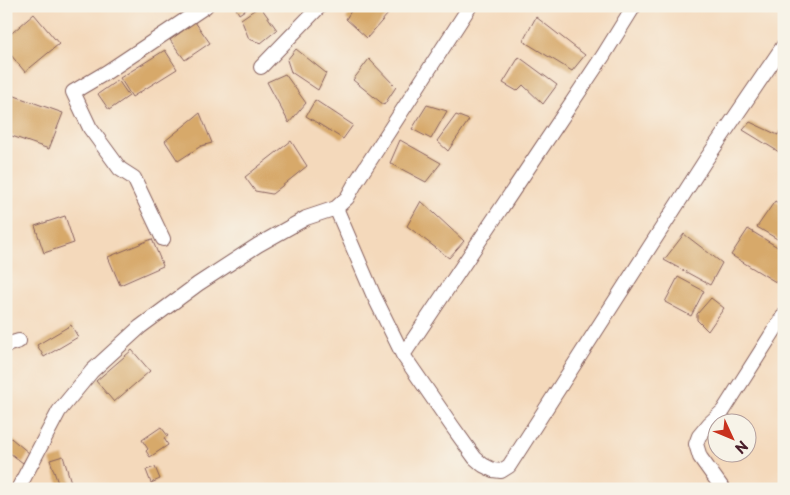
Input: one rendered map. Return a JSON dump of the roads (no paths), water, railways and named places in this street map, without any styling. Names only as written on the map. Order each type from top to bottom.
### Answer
[{"type":"street","points":[[163,239],[134,178],[120,169],[90,128],[73,92],[107,72],[206,6]]},
{"type":"street","points":[[261,67],[320,6]]},
{"type":"street","points":[[18,489],[59,411],[92,371],[140,327],[198,284],[258,245],[306,218],[336,208],[347,198],[470,6]]},
{"type":"street","points":[[403,355],[603,56],[634,6]]},
{"type":"street","points":[[336,208],[373,294],[403,355],[475,458],[483,465],[493,470],[501,471],[509,466],[705,161],[784,45]]},
{"type":"street","points":[[723,489],[700,457],[696,444],[699,436],[723,411],[784,315]]}]
